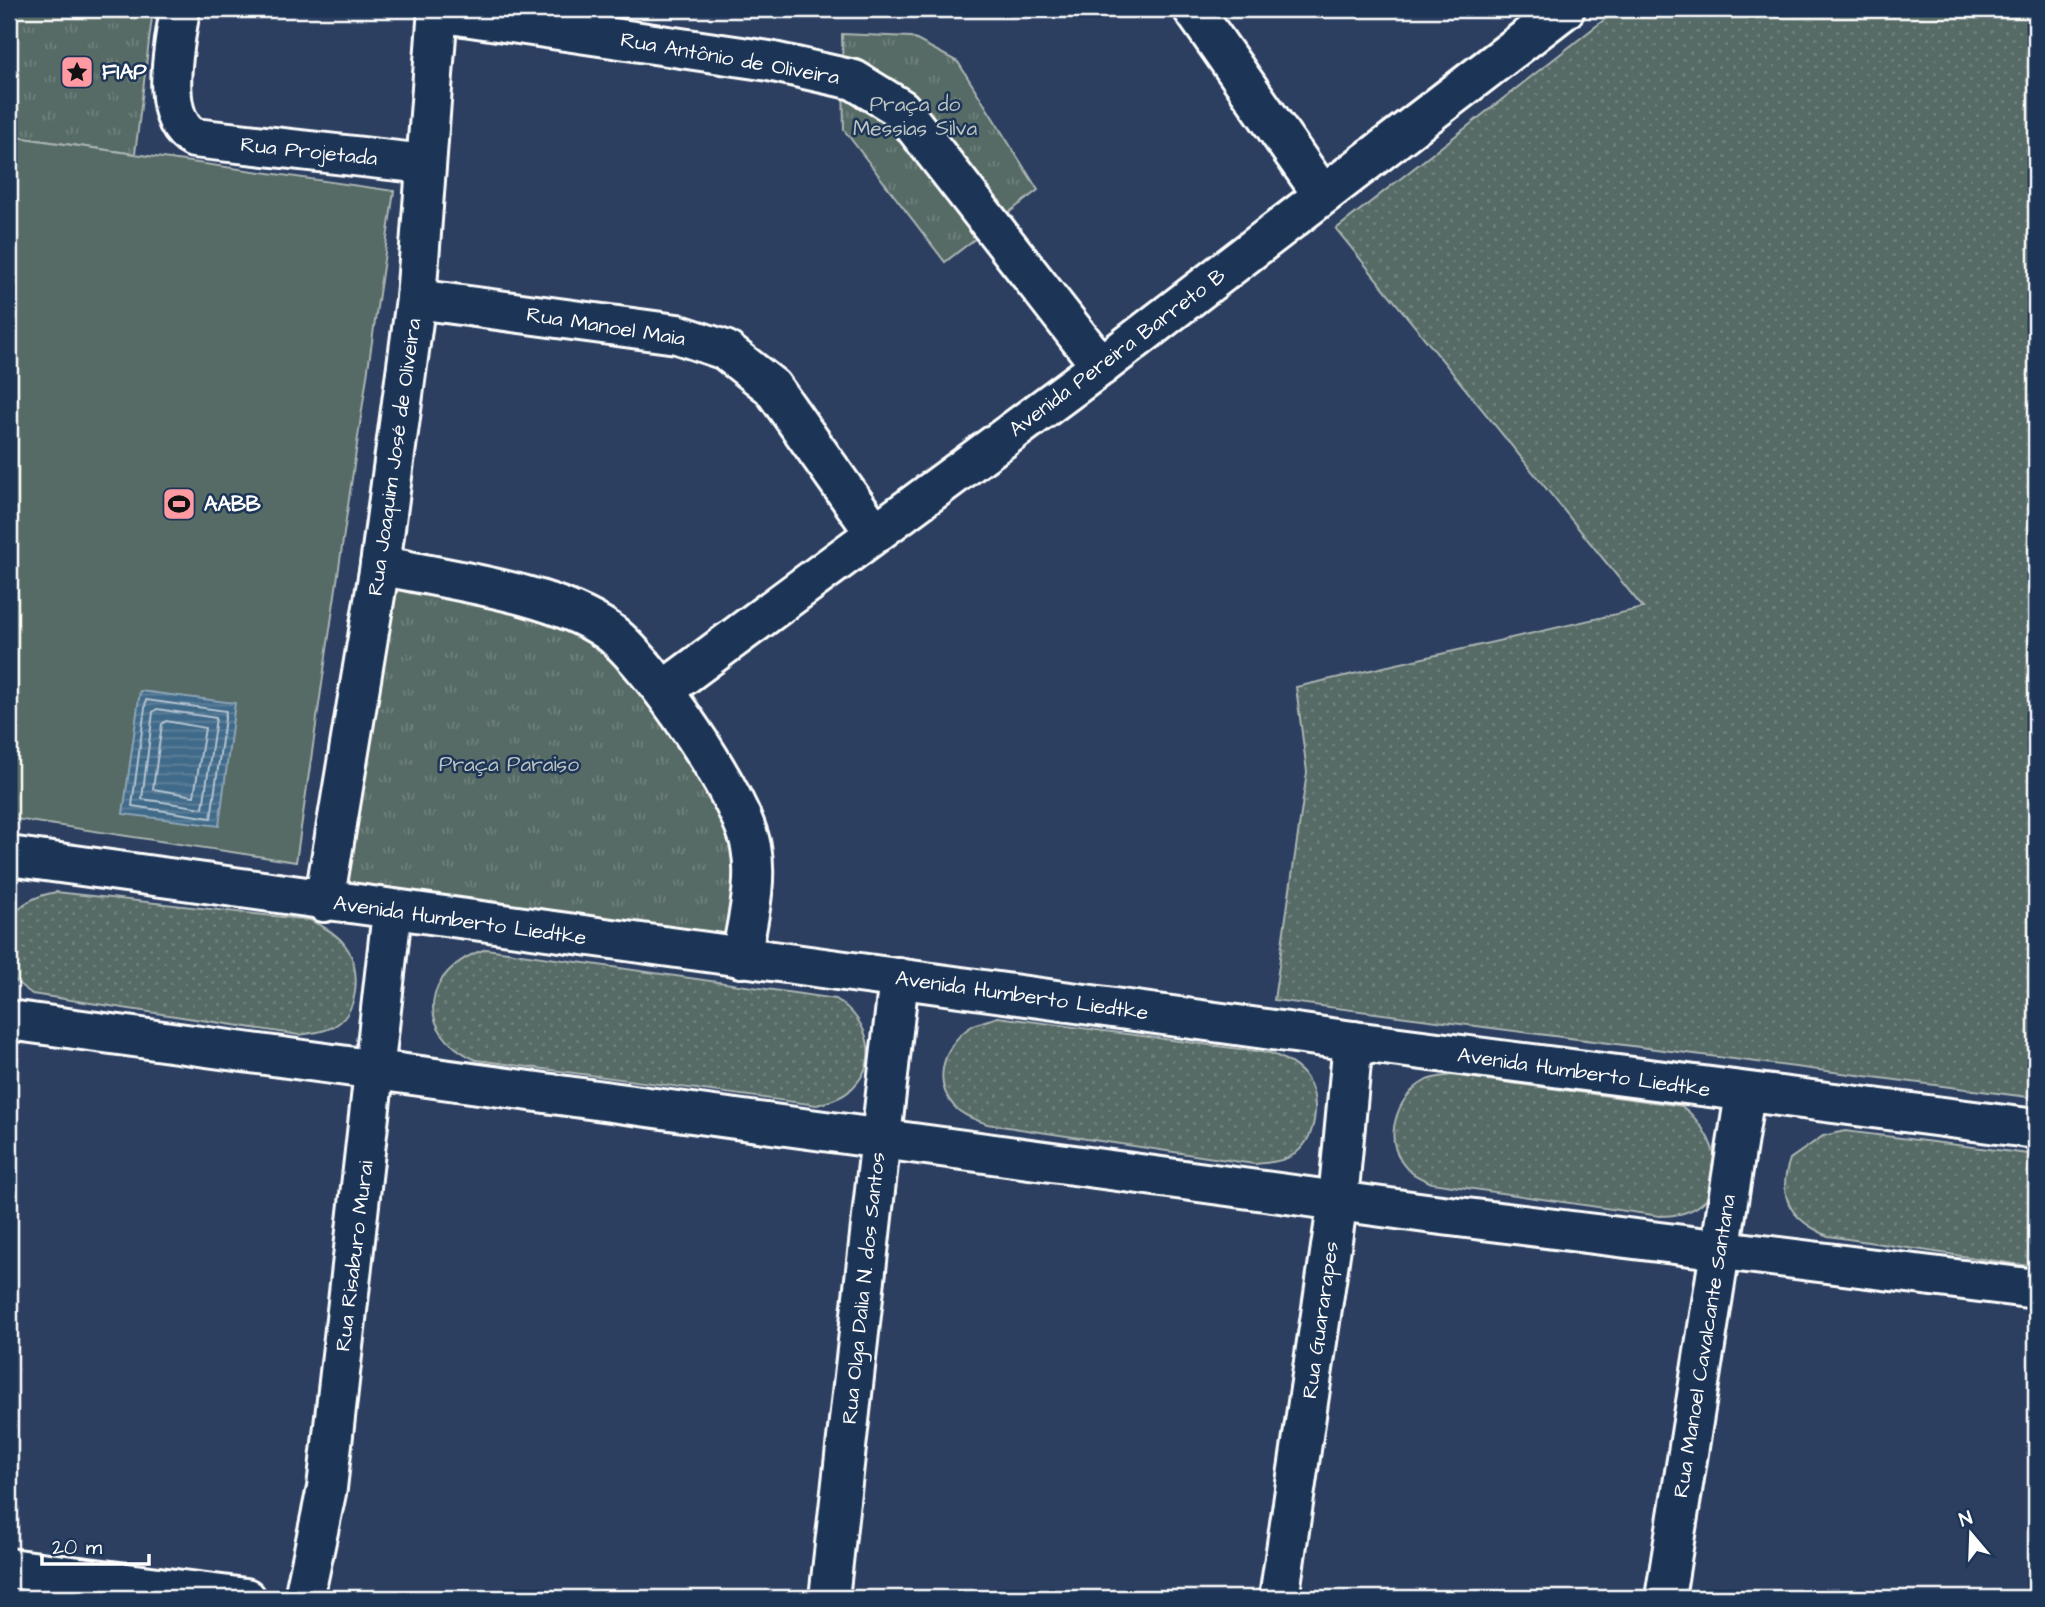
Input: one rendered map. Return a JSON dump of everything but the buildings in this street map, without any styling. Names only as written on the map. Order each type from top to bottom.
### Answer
[{"type":"street","name":"Rua Projetada","points":[[180,9],[173,64],[173,104],[176,121],[184,132],[194,138],[425,164]]},
{"type":"street","points":[[1193,9],[1322,194]]},
{"type":"street","name":"Rua Joaquim José de Oliveira","points":[[324,902],[380,565],[416,299],[438,10]]},
{"type":"street","name":"Rua Antônio de Oliveira","points":[[438,10],[769,61],[854,80],[901,108],[1101,366]]},
{"type":"street","name":"Avenida Pereira Barreto B","points":[[664,690],[1101,366],[1557,11]]},
{"type":"street","name":"Rua Manoel Maia","points":[[416,299],[677,334],[725,350],[772,387],[875,533]]},
{"type":"street","points":[[380,565],[543,600],[609,632],[664,690],[727,793],[751,846],[752,890],[741,958]]},
{"type":"street","name":"Avenida Humberto Liedtke","points":[[9,856],[392,912],[899,978],[1745,1094],[2036,1129]]},
{"type":"street","name":"Rua Risaburo Murai","points":[[304,1598],[327,1488],[392,912]]},
{"type":"street","name":"Rua Olga Dalia N. dos Santos","points":[[829,1598],[899,978]]},
{"type":"street","points":[[9,1020],[375,1072],[879,1137],[1719,1251],[2036,1289]]},
{"type":"street","name":"Rua Guararapes","points":[[1279,1598],[1338,1200],[1353,1041]]},
{"type":"street","name":"Rua Manoel Cavalcante Santana","points":[[1665,1598],[1745,1094]]},
{"type":"street","points":[[9,1568],[246,1598]]},
{"type":"green space","name":"FIAP","points":[[9,9],[153,9],[135,154],[9,136]]},
{"type":"green space","points":[[1618,9],[2036,9],[2036,1098],[1274,1000],[1307,772],[1296,687],[1643,608],[1336,229]]},
{"type":"green space","name":"Praça do Messias Silva","points":[[842,34],[911,37],[958,62],[1038,190],[945,262],[844,130]]},
{"type":"green space","name":"AABB","points":[[9,136],[394,191],[296,862],[9,818]]},
{"type":"green space","name":"Praça Paraiso","points":[[380,565],[609,632],[733,802],[741,958],[324,902]]},
{"type":"green space","points":[[56,892],[310,920],[338,937],[345,945],[354,964],[356,976],[354,999],[344,1018],[336,1025],[299,1035],[32,994],[12,976],[9,965],[11,925],[19,909],[26,903]]},
{"type":"green space","points":[[486,949],[836,999],[848,1008],[864,1030],[868,1043],[865,1068],[859,1081],[848,1092],[817,1105],[476,1060],[455,1048],[442,1033],[434,1017],[433,1001],[438,985],[449,971],[465,958]]},
{"type":"green space","points":[[998,1017],[1270,1053],[1295,1065],[1311,1086],[1315,1106],[1309,1137],[1291,1156],[1275,1162],[1254,1164],[987,1124],[965,1115],[954,1106],[947,1096],[942,1074],[948,1052],[963,1033],[975,1025]]},
{"type":"green space","points":[[1451,1075],[1682,1106],[1697,1121],[1715,1157],[1716,1175],[1712,1191],[1701,1204],[1684,1213],[1660,1216],[1432,1183],[1423,1179],[1407,1169],[1396,1150],[1396,1116],[1407,1096],[1416,1088],[1428,1080]]},
{"type":"green space","points":[[1845,1131],[2036,1155],[2036,1267],[1828,1236],[1805,1223],[1796,1215],[1786,1197],[1786,1173],[1790,1159],[1823,1136]]},
{"type":"water","points":[[140,691],[235,703],[219,826],[123,814]]},
{"type":"place","name":"FIAP","points":[[77,72]]},
{"type":"place","name":"AABB","points":[[179,504]]}]
